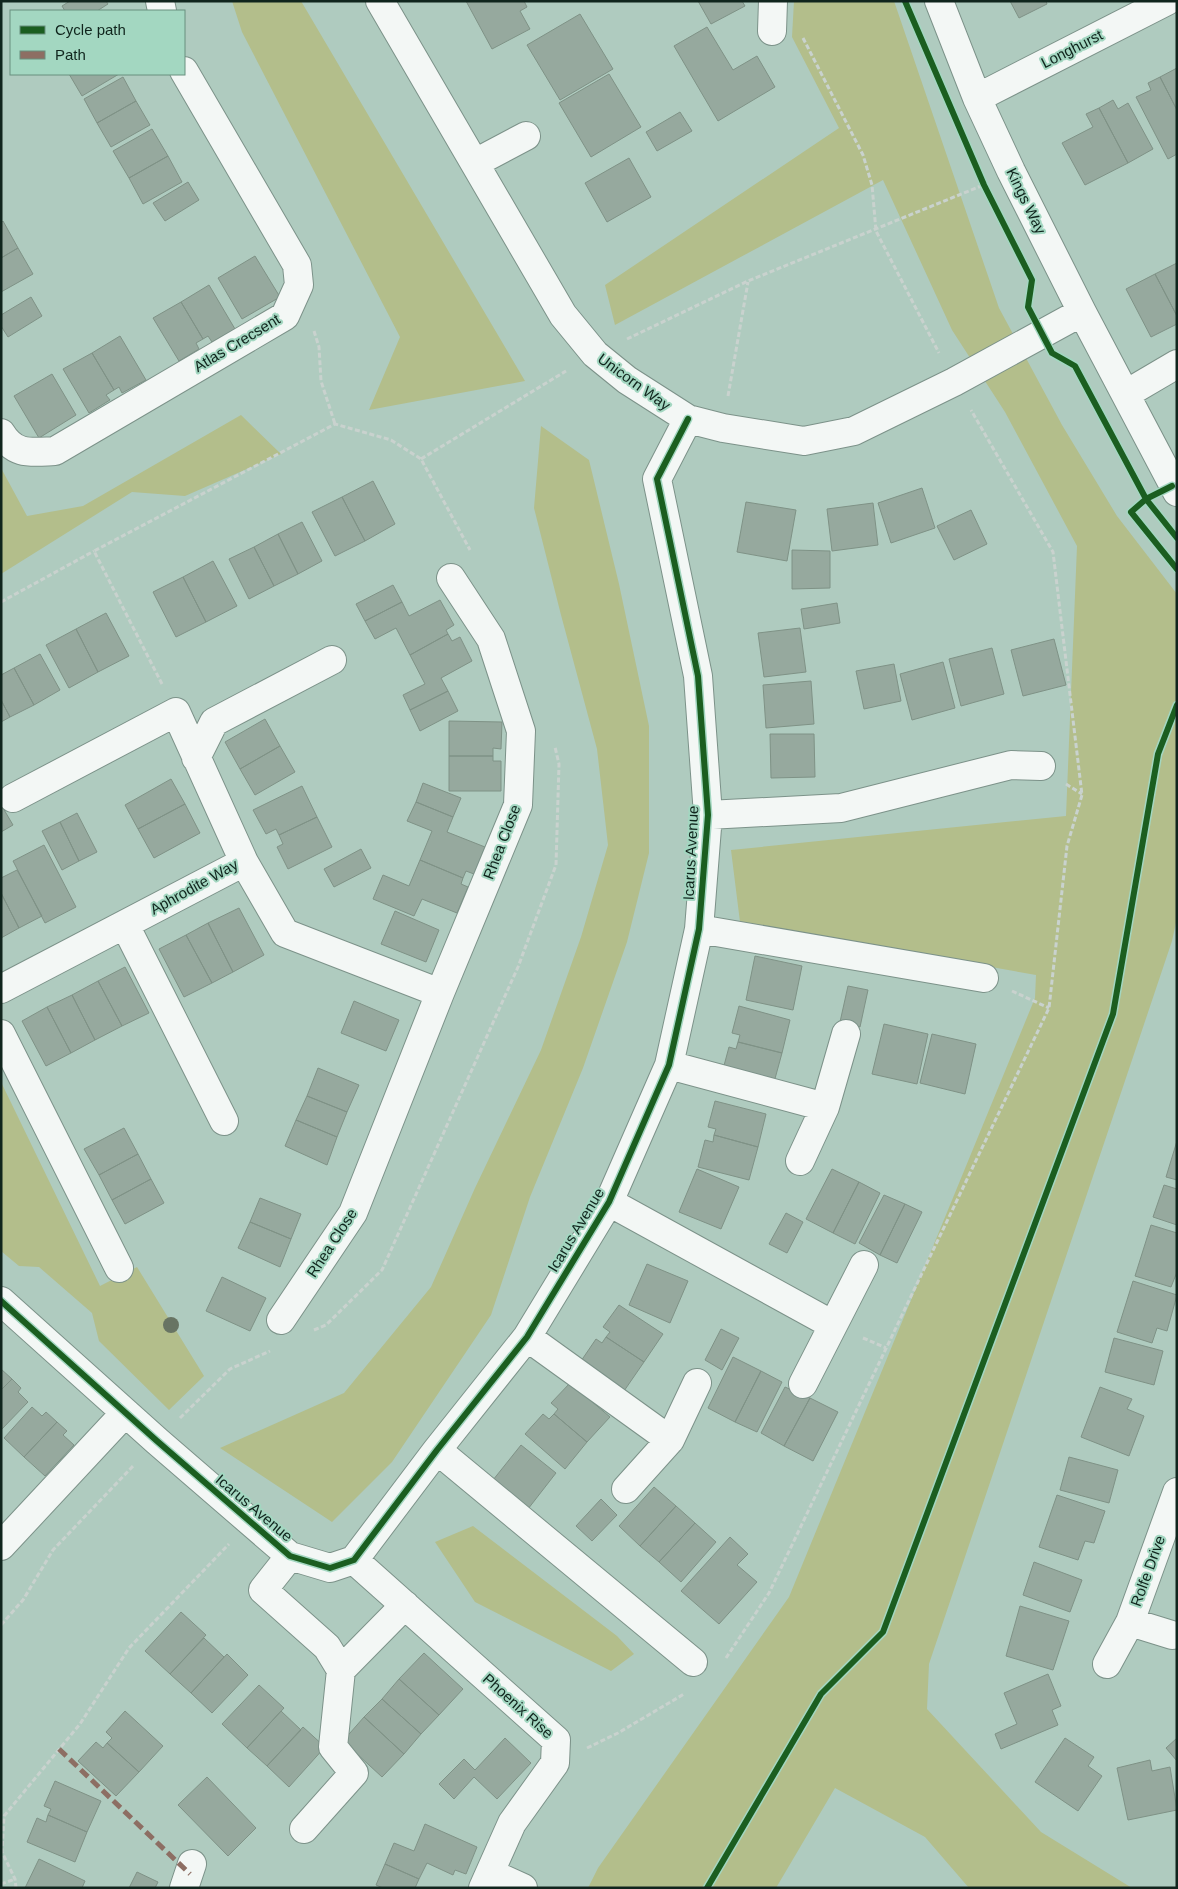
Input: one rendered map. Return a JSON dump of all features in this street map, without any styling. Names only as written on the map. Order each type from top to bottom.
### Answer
[{"type":"street","points":[[772,31],[773,1]]},
{"type":"street","name":"Kings Way","points":[[939,1],[977,98],[1011,171],[1082,312],[1177,492]]},
{"type":"street","name":"Longhurst","points":[[977,98],[1166,1]]},
{"type":"street","name":"Unicorn Way","points":[[383,2],[563,315],[595,354],[627,380],[688,419],[723,428],[804,441],[854,430],[954,382],[1082,312]]},
{"type":"street","points":[[185,73],[297,265],[299,285]]},
{"type":"street","points":[[475,163],[526,136]]},
{"type":"street","name":"Atlas Crecsent","points":[[1,432],[6,440],[24,453],[55,451],[285,316],[299,285]]},
{"type":"street","points":[[1126,394],[1177,364]]},
{"type":"street","name":"Icarus Avenue","points":[[1,1301],[125,1413],[290,1556],[330,1568],[354,1560],[526,1336],[609,1202],[669,1065],[698,929],[708,815],[698,676],[657,479],[688,419]]},
{"type":"street","name":"Rhea Close","points":[[281,1320],[353,1212],[440,993],[518,805],[521,731],[491,639],[451,578]]},
{"type":"street","points":[[196,758],[214,722],[332,660]]},
{"type":"street","points":[[13,798],[176,712]]},
{"type":"street","name":"Aphrodite Way","points":[[1,989],[125,926],[244,862],[176,712]]},
{"type":"street","name":"Icarus Avenue","points":[[708,815],[841,808],[1011,765],[1041,766]]},
{"type":"street","points":[[244,862],[285,933],[440,993]]},
{"type":"street","points":[[125,926],[224,1121]]},
{"type":"street","points":[[698,929],[984,978]]},
{"type":"street","points":[[1,1034],[119,1268]]},
{"type":"street","points":[[800,1161],[825,1107],[846,1034]]},
{"type":"street","points":[[669,1065],[825,1107]]},
{"type":"street","name":"Icarus Avenue","points":[[609,1202],[833,1325]]},
{"type":"street","points":[[803,1384],[864,1265]]},
{"type":"street","points":[[526,1336],[670,1440]]},
{"type":"street","points":[[626,1489],[670,1440],[697,1383]]},
{"type":"street","points":[[1,1546],[125,1413]]},
{"type":"street","points":[[437,1450],[693,1662]]},
{"type":"street","name":"Rolfe Drive","points":[[1107,1664],[1130,1622],[1177,1492]]},
{"type":"street","points":[[290,1556],[263,1590],[327,1647],[341,1670]]},
{"type":"street","name":"Phoenix Rise","points":[[354,1560],[556,1740],[555,1763]]},
{"type":"street","points":[[304,1829],[354,1773],[332,1747],[341,1670],[405,1605]]},
{"type":"street","name":"Rolfe Drive","points":[[1130,1622],[1172,1635]]},
{"type":"street","points":[[523,1888],[486,1880],[512,1823],[555,1763]]},
{"type":"path","points":[[772,31],[804,38],[863,155],[872,185],[876,231],[941,357]]},
{"type":"path","points":[[980,176],[989,194]]},
{"type":"path","points":[[421,459],[595,354],[748,281],[876,231],[984,185]]},
{"type":"path","points":[[723,428],[748,281]]},
{"type":"path","points":[[299,285],[319,347],[321,381],[335,424]]},
{"type":"path","points":[[724,1661],[769,1593],[1049,1008],[1067,846],[1082,795],[1053,552],[966,401]]},
{"type":"path","points":[[1,602],[335,424],[391,440],[421,459],[471,553]]},
{"type":"path","points":[[94,551],[176,712]]},
{"type":"path","points":[[984,978],[1049,1008]]},
{"type":"path","points":[[1,1625],[23,1600],[53,1550],[157,1441]]},
{"type":"path","points":[[16,1888],[15,1879],[2,1852],[4,1816],[80,1724],[129,1648],[250,1522]]},
{"type":"path","points":[[555,1763],[618,1733],[690,1691]]},
{"type":"path","points":[[1,1884],[15,1879]]},
{"type":"green space","points":[[232,1],[301,1],[525,381],[369,410],[400,337],[242,32]]},
{"type":"green space","points":[[794,1],[894,1],[999,308],[1062,425],[1117,516],[1177,594],[1177,918],[1172,941],[929,1664],[927,1709],[1041,1832],[1132,1888],[969,1888],[925,1837],[835,1788],[776,1888],[588,1888],[598,1868],[789,1597],[1035,998],[1036,975],[740,922],[731,850],[1066,816],[1077,546],[1005,412],[952,330],[883,180],[615,325],[605,285],[839,128],[792,37]]},
{"type":"green space","points":[[241,415],[281,454],[185,496],[132,492],[1,574],[1,468],[27,516],[83,506]]},
{"type":"green space","points":[[541,426],[589,460],[619,584],[649,726],[649,853],[627,942],[583,1068],[530,1197],[491,1315],[392,1462],[332,1522],[220,1448],[344,1393],[431,1287],[475,1188],[541,1050],[581,937],[608,845],[597,749],[534,508]]},
{"type":"green space","points":[[1,1082],[100,1286],[137,1267],[204,1376],[169,1410],[99,1341],[92,1313],[39,1267],[19,1266],[1,1251]]},
{"type":"green space","points":[[473,1526],[617,1636],[634,1654],[611,1671],[475,1602],[435,1542]]},
{"type":"building","points":[[70,1],[106,1],[108,4],[99,10],[64,10],[62,6]]},
{"type":"building","points":[[466,1],[524,1],[527,7],[520,11],[530,29],[492,49]]},
{"type":"building","points":[[698,1],[742,1],[745,6],[711,24]]},
{"type":"building","points":[[1010,1],[1046,1],[1047,4],[1019,18]]},
{"type":"building","points":[[580,14],[613,69],[560,100],[527,45]]},
{"type":"building","points":[[707,27],[733,70],[757,56],[775,87],[718,121],[674,46]]},
{"type":"building","points":[[1177,68],[1177,110],[1160,77]]},
{"type":"building","points":[[609,74],[641,127],[591,157],[559,103]]},
{"type":"building","points":[[70,75],[117,75],[82,96]]},
{"type":"building","points":[[123,77],[136,101],[97,123],[84,99]]},
{"type":"building","points":[[1160,77],[1177,110],[1177,154],[1168,159],[1136,97],[1151,90],[1148,83]]},
{"type":"building","points":[[1113,100],[1118,109],[1128,103],[1153,149],[1128,163],[1099,108]]},
{"type":"building","points":[[136,101],[150,125],[111,147],[97,123]]},
{"type":"building","points":[[1099,108],[1128,163],[1085,185],[1062,143],[1093,127],[1086,114]]},
{"type":"building","points":[[680,112],[692,131],[657,151],[646,132]]},
{"type":"building","points":[[152,129],[168,156],[129,178],[113,151]]},
{"type":"building","points":[[168,156],[182,182],[143,204],[129,178]]},
{"type":"building","points":[[629,158],[651,197],[607,222],[585,183]]},
{"type":"building","points":[[188,182],[199,200],[165,221],[153,203]]},
{"type":"building","points":[[3,221],[18,248],[1,258],[1,223]]},
{"type":"building","points":[[18,248],[33,274],[1,292],[1,258]]},
{"type":"building","points":[[255,256],[280,297],[242,319],[218,278]]},
{"type":"building","points":[[1177,263],[1177,316],[1155,274]]},
{"type":"building","points":[[1155,274],[1177,316],[1177,324],[1151,337],[1126,289]]},
{"type":"building","points":[[209,285],[235,329],[212,342],[208,336],[203,339],[181,302]]},
{"type":"building","points":[[31,297],[42,316],[8,337],[1,326],[1,315]]},
{"type":"building","points":[[181,302],[203,339],[196,343],[199,349],[179,361],[153,318]]},
{"type":"building","points":[[120,336],[146,380],[122,393],[119,387],[114,390],[92,353]]},
{"type":"building","points":[[92,353],[114,390],[106,395],[110,400],[89,413],[63,369]]},
{"type":"building","points":[[52,374],[76,415],[39,438],[14,396]]},
{"type":"building","points":[[373,481],[395,524],[365,541],[342,497]]},
{"type":"building","points":[[922,488],[935,528],[891,543],[878,503]]},
{"type":"building","points":[[342,497],[365,541],[335,556],[312,512]]},
{"type":"building","points":[[746,502],[796,510],[787,561],[737,552]]},
{"type":"building","points":[[873,503],[878,545],[832,551],[827,509]]},
{"type":"building","points":[[971,510],[987,544],[954,560],[937,526]]},
{"type":"building","points":[[302,522],[322,561],[298,574],[278,534]]},
{"type":"building","points":[[278,534],[298,574],[274,586],[254,547]]},
{"type":"building","points":[[254,547],[274,586],[249,599],[229,559]]},
{"type":"building","points":[[792,550],[830,551],[830,588],[792,589]]},
{"type":"building","points":[[213,561],[237,606],[206,622],[183,577]]},
{"type":"building","points":[[183,577],[206,622],[176,637],[153,592]]},
{"type":"building","points":[[393,585],[402,602],[365,621],[356,604]]},
{"type":"building","points":[[440,600],[454,625],[446,630],[448,634],[410,655],[396,628],[375,639],[365,621],[402,602],[409,616]]},
{"type":"building","points":[[837,603],[840,623],[804,629],[801,609]]},
{"type":"building","points":[[106,613],[129,656],[98,672],[76,629]]},
{"type":"building","points":[[800,628],[806,672],[764,677],[758,633]]},
{"type":"building","points":[[76,629],[98,672],[69,688],[46,645]]},
{"type":"building","points":[[448,634],[452,641],[460,637],[472,661],[441,678],[448,691],[410,710],[403,695],[425,684],[410,655]]},
{"type":"building","points":[[1054,639],[1066,685],[1023,696],[1011,650]]},
{"type":"building","points":[[992,648],[1004,694],[961,706],[949,659]]},
{"type":"building","points":[[40,654],[60,690],[34,705],[14,668]]},
{"type":"building","points":[[943,662],[955,708],[912,720],[900,674]]},
{"type":"building","points":[[894,664],[901,701],[864,709],[856,671]]},
{"type":"building","points":[[14,668],[34,705],[10,717],[1,700],[1,675]]},
{"type":"building","points":[[811,681],[814,724],[766,728],[763,685]]},
{"type":"building","points":[[448,691],[458,711],[420,731],[410,710]]},
{"type":"building","points":[[1,700],[10,717],[1,722]]},
{"type":"building","points":[[265,719],[280,746],[240,769],[225,742]]},
{"type":"building","points":[[449,721],[502,722],[501,749],[493,748],[493,756],[449,756]]},
{"type":"building","points":[[770,734],[814,734],[815,777],[771,778]]},
{"type":"building","points":[[280,746],[295,772],[255,795],[240,769]]},
{"type":"building","points":[[449,756],[493,756],[493,761],[501,761],[501,791],[449,791]]},
{"type":"building","points":[[171,779],[185,804],[138,829],[125,805]]},
{"type":"building","points":[[423,783],[461,798],[453,817],[416,802]]},
{"type":"building","points":[[302,786],[317,817],[279,835],[276,829],[266,834],[253,810]]},
{"type":"building","points":[[416,802],[453,817],[447,832],[485,847],[474,874],[466,871],[463,878],[420,860],[432,831],[407,821]]},
{"type":"building","points":[[185,804],[200,833],[154,858],[138,829]]},
{"type":"building","points":[[3,808],[13,825],[1,832],[1,810]]},
{"type":"building","points":[[77,813],[97,852],[79,861],[60,822]]},
{"type":"building","points":[[317,817],[332,847],[288,869],[277,847],[283,844],[279,835]]},
{"type":"building","points":[[60,822],[79,861],[62,870],[42,831]]},
{"type":"building","points":[[44,845],[76,907],[45,923],[13,861]]},
{"type":"building","points":[[361,849],[371,868],[334,887],[324,869]]},
{"type":"building","points":[[420,860],[463,878],[461,884],[468,887],[457,913],[422,899],[414,916],[373,899],[383,875],[409,886]]},
{"type":"building","points":[[17,870],[42,916],[19,928],[1,893],[1,878]]},
{"type":"building","points":[[1,893],[19,928],[1,938]]},
{"type":"building","points":[[239,908],[264,955],[233,972],[208,923]]},
{"type":"building","points":[[395,911],[439,930],[426,962],[381,944]]},
{"type":"building","points":[[208,923],[233,972],[212,983],[186,935]]},
{"type":"building","points":[[186,935],[212,983],[184,997],[159,949]]},
{"type":"building","points":[[755,956],[802,966],[793,1010],[746,1000]]},
{"type":"building","points":[[125,967],[149,1013],[122,1026],[98,981]]},
{"type":"building","points":[[98,981],[122,1026],[95,1040],[72,995]]},
{"type":"building","points":[[848,986],[868,990],[860,1027],[840,1022]]},
{"type":"building","points":[[72,995],[95,1040],[71,1053],[47,1007]]},
{"type":"building","points":[[354,1001],[399,1020],[386,1051],[341,1033]]},
{"type":"building","points":[[739,1006],[790,1020],[782,1053],[738,1042],[740,1035],[732,1033]]},
{"type":"building","points":[[47,1007],[71,1053],[46,1066],[22,1021]]},
{"type":"building","points":[[884,1024],[928,1034],[917,1084],[872,1074]]},
{"type":"building","points":[[932,1034],[976,1044],[965,1094],[920,1083]]},
{"type":"building","points":[[738,1042],[782,1053],[773,1086],[722,1073],[729,1047],[736,1049]]},
{"type":"building","points":[[318,1068],[359,1085],[347,1112],[307,1096]]},
{"type":"building","points":[[307,1096],[347,1112],[337,1137],[296,1120]]},
{"type":"building","points":[[715,1101],[766,1114],[758,1147],[714,1135],[716,1129],[708,1127]]},
{"type":"building","points":[[296,1120],[337,1137],[327,1165],[285,1146]]},
{"type":"building","points":[[124,1128],[138,1154],[99,1175],[84,1149]]},
{"type":"building","points":[[714,1135],[758,1147],[749,1180],[698,1167],[705,1140],[713,1142]]},
{"type":"building","points":[[1177,1141],[1177,1180],[1166,1177]]},
{"type":"building","points":[[138,1154],[151,1179],[112,1200],[99,1175]]},
{"type":"building","points":[[697,1169],[739,1187],[721,1229],[679,1212]]},
{"type":"building","points":[[832,1169],[859,1182],[833,1233],[806,1219]]},
{"type":"building","points":[[151,1179],[164,1203],[125,1224],[112,1200]]},
{"type":"building","points":[[859,1182],[880,1193],[855,1244],[833,1233]]},
{"type":"building","points":[[1164,1185],[1177,1189],[1177,1225],[1153,1217]]},
{"type":"building","points":[[884,1195],[905,1204],[880,1255],[859,1243]]},
{"type":"building","points":[[260,1198],[301,1214],[291,1239],[250,1222]]},
{"type":"building","points":[[905,1204],[922,1212],[897,1263],[880,1255]]},
{"type":"building","points":[[786,1213],[803,1222],[787,1253],[769,1244]]},
{"type":"building","points":[[250,1222],[291,1239],[280,1267],[238,1248]]},
{"type":"building","points":[[1151,1225],[1177,1233],[1177,1272],[1171,1287],[1135,1276]]},
{"type":"building","points":[[647,1264],[688,1281],[670,1323],[629,1305]]},
{"type":"building","points":[[222,1277],[266,1298],[250,1331],[206,1311]]},
{"type":"building","points":[[1133,1281],[1177,1295],[1167,1331],[1157,1328],[1152,1343],[1117,1332]]},
{"type":"building","points":[[619,1305],[663,1334],[644,1362],[606,1337],[610,1332],[603,1327]]},
{"type":"building","points":[[721,1329],[739,1338],[722,1370],[705,1360]]},
{"type":"building","points":[[606,1337],[644,1362],[624,1391],[581,1361],[596,1339],[602,1343]]},
{"type":"building","points":[[1114,1338],[1163,1351],[1154,1385],[1105,1372]]},
{"type":"building","points":[[733,1357],[761,1371],[735,1422],[708,1408]]},
{"type":"building","points":[[1,1369],[12,1379],[1,1390]]},
{"type":"building","points":[[761,1371],[782,1382],[757,1432],[735,1422]]},
{"type":"building","points":[[12,1379],[21,1388],[18,1392],[28,1402],[1,1430],[1,1390]]},
{"type":"building","points":[[570,1383],[610,1417],[587,1442],[554,1414],[558,1409],[551,1403]]},
{"type":"building","points":[[785,1387],[810,1398],[784,1446],[761,1433]]},
{"type":"building","points":[[1100,1387],[1132,1399],[1127,1409],[1144,1416],[1129,1456],[1081,1437]]},
{"type":"building","points":[[810,1398],[838,1412],[813,1461],[784,1446]]},
{"type":"building","points":[[32,1407],[42,1416],[46,1412],[57,1422],[24,1457],[4,1438]]},
{"type":"building","points":[[543,1414],[549,1419],[554,1414],[587,1442],[565,1469],[525,1434]]},
{"type":"building","points":[[57,1422],[67,1431],[63,1435],[74,1445],[45,1476],[24,1457]]},
{"type":"building","points":[[521,1445],[556,1473],[528,1509],[493,1480]]},
{"type":"building","points":[[1069,1457],[1118,1470],[1109,1503],[1060,1490]]},
{"type":"building","points":[[654,1487],[676,1506],[640,1546],[619,1526]]},
{"type":"building","points":[[1057,1495],[1105,1511],[1094,1543],[1085,1541],[1078,1560],[1039,1547]]},
{"type":"building","points":[[601,1499],[617,1515],[592,1541],[576,1526]]},
{"type":"building","points":[[676,1506],[695,1523],[659,1562],[640,1546]]},
{"type":"building","points":[[695,1523],[716,1542],[681,1582],[659,1562]]},
{"type":"building","points":[[730,1537],[748,1554],[737,1565],[757,1582],[719,1624],[681,1591]]},
{"type":"building","points":[[1034,1562],[1082,1580],[1070,1612],[1023,1595]]},
{"type":"building","points":[[1020,1606],[1069,1621],[1053,1670],[1006,1656]]},
{"type":"building","points":[[181,1612],[206,1635],[170,1674],[145,1651]]},
{"type":"building","points":[[204,1638],[224,1657],[191,1693],[170,1674]]},
{"type":"building","points":[[424,1653],[463,1689],[439,1715],[399,1679]]},
{"type":"building","points":[[227,1654],[248,1675],[212,1713],[191,1693]]},
{"type":"building","points":[[1048,1674],[1061,1706],[1052,1710],[1058,1725],[1001,1749],[995,1734],[1017,1724],[1004,1693]]},
{"type":"building","points":[[399,1679],[439,1715],[421,1734],[382,1699]]},
{"type":"building","points":[[259,1685],[284,1708],[247,1748],[222,1724]]},
{"type":"building","points":[[382,1699],[421,1734],[404,1754],[364,1717]]},
{"type":"building","points":[[125,1711],[163,1746],[139,1772],[107,1743],[112,1738],[106,1732]]},
{"type":"building","points":[[281,1711],[301,1730],[267,1766],[247,1748]]},
{"type":"building","points":[[364,1717],[404,1754],[382,1777],[343,1741]]},
{"type":"building","points":[[303,1727],[325,1747],[289,1787],[267,1766]]},
{"type":"building","points":[[505,1738],[531,1763],[497,1799],[474,1777],[454,1799],[439,1784],[464,1759],[475,1770]]},
{"type":"building","points":[[1065,1738],[1094,1757],[1088,1766],[1102,1776],[1078,1811],[1035,1782]]},
{"type":"building","points":[[1177,1738],[1177,1761],[1166,1748]]},
{"type":"building","points":[[96,1742],[103,1748],[107,1743],[139,1772],[116,1796],[78,1761]]},
{"type":"building","points":[[1150,1760],[1152,1771],[1170,1767],[1177,1810],[1128,1820],[1117,1768]]},
{"type":"building","points":[[207,1777],[256,1828],[228,1856],[178,1805]]},
{"type":"building","points":[[55,1781],[101,1801],[87,1832],[48,1815],[51,1809],[44,1806]]},
{"type":"building","points":[[48,1815],[87,1832],[75,1862],[27,1842],[37,1818],[46,1822]]},
{"type":"building","points":[[425,1824],[477,1847],[466,1874],[455,1870],[453,1875],[427,1863],[419,1879],[385,1864],[394,1843],[414,1851]]},
{"type":"building","points":[[39,1859],[85,1881],[82,1888],[25,1888]]},
{"type":"building","points":[[385,1864],[419,1879],[415,1888],[383,1888],[376,1885]]},
{"type":"building","points":[[137,1872],[158,1882],[155,1888],[129,1888]]},
{"type":"marked path","points":[[59,1749],[190,1874]]},
{"type":"cycle path","points":[[905,1],[984,185],[1032,280],[1028,307],[1052,353],[1075,366],[1146,499],[1177,538]]},
{"type":"cycle path","points":[[1,1301],[157,1441],[290,1556],[330,1568],[354,1560],[437,1450],[527,1337],[609,1202],[669,1065],[699,929],[708,815],[698,676],[657,479],[688,419]]},
{"type":"cycle path","points":[[1172,486],[1146,499],[1131,512],[1177,569]]},
{"type":"cycle path","points":[[707,1888],[821,1694],[883,1632],[1113,1014],[1158,754],[1177,705]]}]
